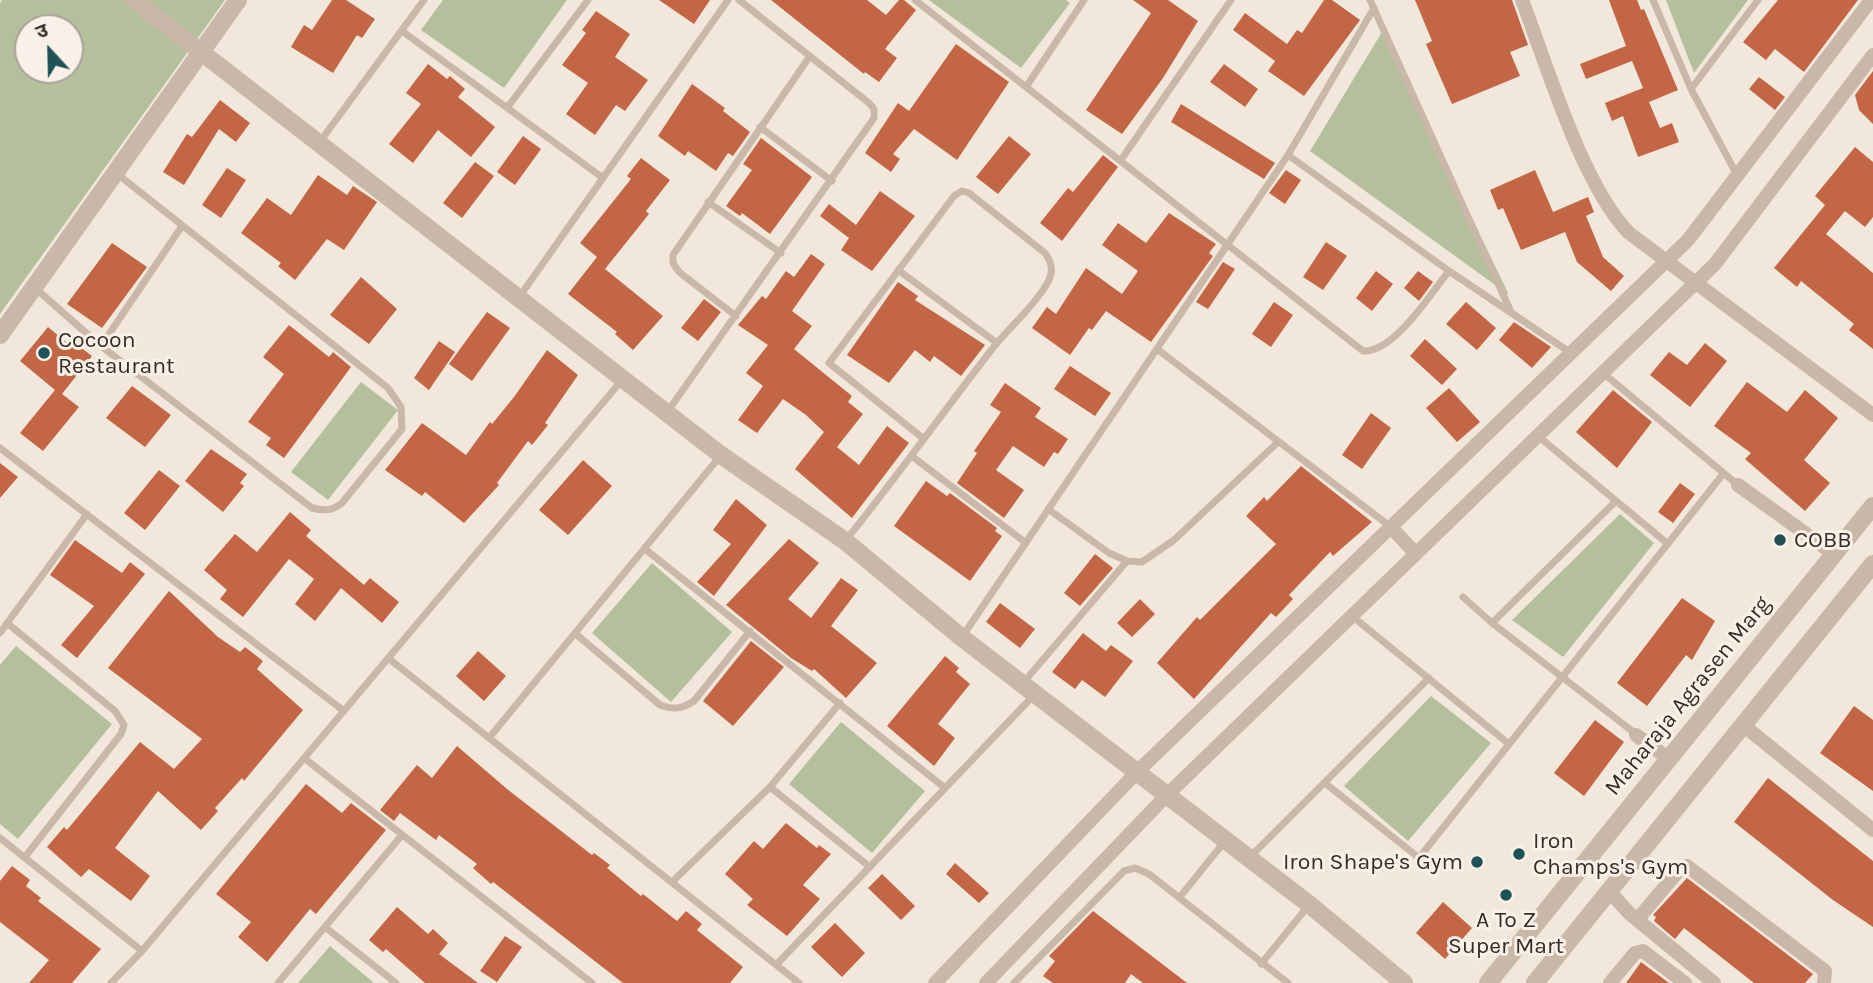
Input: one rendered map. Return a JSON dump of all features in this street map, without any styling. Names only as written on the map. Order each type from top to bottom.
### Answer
[{"type":"street","points":[[134,0],[668,411],[721,455],[845,541],[961,637],[1310,905],[1405,983]]},
{"type":"street","points":[[0,335],[238,0]]},
{"type":"street","points":[[1522,0],[1572,128],[1606,205],[1629,233],[1697,281],[1873,415]]},
{"type":"street","points":[[935,983],[1137,772],[1688,240],[1871,0]]},
{"type":"street","points":[[986,983],[1167,795],[1716,264],[1873,55]]},
{"type":"street","points":[[1738,485],[1834,554]]},
{"type":"street","name":"Maharaja Agrasen Marg","points":[[1488,983],[1873,506]]},
{"type":"street","points":[[1391,527],[1416,554]]},
{"type":"street","points":[[1535,983],[1873,564]]},
{"type":"street","points":[[1742,725],[1872,827]]},
{"type":"street","points":[[1636,735],[1669,759]]},
{"type":"street","points":[[1637,920],[1680,869],[1687,866],[1825,971],[1824,983]]},
{"type":"street","points":[[1609,891],[1637,920],[1714,983]]},
{"type":"street","points":[[1610,983],[1635,953],[1643,951],[1685,983]]},
{"type":"lane","points":[[319,143],[424,0]]},
{"type":"lane","points":[[508,108],[588,0]]},
{"type":"lane","points":[[520,297],[728,0]]},
{"type":"lane","points":[[668,411],[870,127],[874,109],[739,0]]},
{"type":"lane","points":[[915,0],[1363,351],[1373,352],[1398,334],[1449,271]]},
{"type":"lane","points":[[1026,87],[1084,0]]},
{"type":"lane","points":[[1121,160],[1231,0]]},
{"type":"lane","points":[[1370,0],[1511,313]]},
{"type":"lane","points":[[1653,0],[1691,89],[1737,176]]},
{"type":"lane","points":[[1691,89],[1758,0]]},
{"type":"lane","points":[[961,637],[1288,155],[1374,8]]},
{"type":"lane","points":[[402,31],[603,178]]},
{"type":"lane","points":[[736,316],[679,272],[673,263],[676,248],[810,56]]},
{"type":"lane","points":[[760,127],[832,181]]},
{"type":"lane","points":[[1288,155],[1449,271],[1571,353]]},
{"type":"lane","points":[[33,287],[101,346],[312,508],[323,511],[334,509],[342,503],[401,429],[401,407],[388,388],[116,172]]},
{"type":"lane","points":[[845,541],[913,457],[997,343],[1045,287],[1052,262],[1045,253],[969,193],[962,191],[954,196],[829,363],[925,439]]},
{"type":"lane","points":[[708,202],[780,253]]},
{"type":"lane","points":[[101,346],[182,226]]},
{"type":"lane","points":[[898,270],[997,343]]},
{"type":"lane","points":[[1157,349],[1391,527]]},
{"type":"lane","points":[[1603,373],[1738,485]]},
{"type":"lane","points":[[111,983],[142,951],[624,377]]},
{"type":"lane","points":[[1538,436],[1668,544]]},
{"type":"lane","points":[[1048,509],[1109,553],[1127,561],[1142,562],[1158,554],[1278,442]]},
{"type":"lane","points":[[0,448],[344,711]]},
{"type":"lane","points":[[489,738],[577,635],[721,455]]},
{"type":"lane","points":[[913,457],[1026,542]]},
{"type":"lane","points":[[1325,783],[1419,858],[1723,474]]},
{"type":"lane","points":[[1492,623],[1616,501]]},
{"type":"lane","points":[[0,633],[88,514]]},
{"type":"lane","points":[[645,549],[945,788]]},
{"type":"lane","points":[[776,965],[945,788],[1029,689],[1127,561]]},
{"type":"lane","points":[[1464,597],[1492,623],[1636,735]]},
{"type":"lane","points":[[1352,616],[1509,744]]},
{"type":"lane","points":[[7,624],[115,711],[124,725],[121,734],[25,857]]},
{"type":"lane","points":[[577,635],[660,705],[671,709],[684,708],[694,701],[750,631]]},
{"type":"lane","points":[[388,658],[799,983]]},
{"type":"lane","points":[[1249,858],[1429,678]]},
{"type":"lane","points":[[671,883],[771,786],[840,703]]},
{"type":"lane","points":[[304,758],[592,983]]},
{"type":"lane","points":[[771,786],[870,867]]},
{"type":"lane","points":[[278,983],[402,835]]},
{"type":"lane","points":[[0,838],[142,951]]},
{"type":"lane","points":[[1179,898],[1226,840]]},
{"type":"lane","points":[[1014,983],[1124,871],[1142,869],[1288,983]]},
{"type":"lane","points":[[1261,964],[1310,905]]},
{"type":"lane","points":[[325,927],[396,983]]},
{"type":"green space","points":[[2,0],[225,0],[0,314]]},
{"type":"green space","points":[[443,0],[567,0],[504,88],[421,30]]},
{"type":"green space","points":[[929,0],[1066,0],[1070,3],[1021,68]]},
{"type":"green space","points":[[1666,0],[1748,0],[1694,73]]},
{"type":"green space","points":[[1382,32],[1509,295],[1310,151]]},
{"type":"green space","points":[[361,382],[398,410],[328,500],[291,472]]},
{"type":"green space","points":[[1620,514],[1654,543],[1563,657],[1512,620]]},
{"type":"green space","points":[[652,563],[732,632],[671,702],[592,633]]},
{"type":"green space","points":[[16,646],[112,724],[18,839],[0,824],[0,665]]},
{"type":"green space","points":[[1431,696],[1491,743],[1408,841],[1344,786]]},
{"type":"green space","points":[[841,722],[925,791],[872,853],[789,784]]},
{"type":"green space","points":[[330,946],[374,983],[298,983]]},
{"type":"building","points":[[332,0],[346,0],[375,19],[362,38],[357,35],[333,73],[291,47],[304,25],[312,30]]},
{"type":"building","points":[[659,0],[710,0],[694,24]]},
{"type":"building","points":[[771,0],[867,0],[886,15],[899,0],[904,0],[916,10],[885,49],[897,58],[879,82],[865,72],[864,74]]},
{"type":"building","points":[[1133,0],[1168,0],[1198,21],[1163,78],[1122,134],[1086,110],[1151,13]]},
{"type":"building","points":[[1324,0],[1332,0],[1360,20],[1304,96],[1268,71],[1275,61],[1233,30],[1245,13],[1287,44],[1297,30],[1302,33]]},
{"type":"building","points":[[1415,0],[1512,0],[1528,45],[1510,52],[1520,76],[1452,104],[1426,44],[1432,41]]},
{"type":"building","points":[[1609,0],[1637,0],[1641,10],[1644,9],[1678,90],[1649,102],[1660,128],[1672,123],[1679,142],[1638,157],[1623,116],[1612,121],[1605,103],[1643,88],[1632,61],[1586,79],[1580,64],[1626,46]]},
{"type":"building","points":[[1778,0],[1858,0],[1804,72],[1775,49],[1766,60],[1743,42]]},
{"type":"building","points":[[596,11],[630,34],[615,57],[648,80],[625,111],[616,105],[595,135],[566,114],[588,83],[562,65],[586,33],[582,30]]},
{"type":"building","points":[[956,44],[1009,82],[957,160],[914,129],[893,154],[900,159],[891,172],[865,153],[898,103],[909,111]]},
{"type":"building","points":[[428,64],[447,79],[450,76],[465,89],[458,97],[495,127],[471,157],[438,130],[413,163],[389,144],[421,104],[406,93]]},
{"type":"building","points":[[1224,64],[1258,89],[1245,107],[1210,82]]},
{"type":"building","points":[[1873,71],[1873,124],[1859,110],[1855,95]]},
{"type":"building","points":[[1759,77],[1785,97],[1775,110],[1749,89]]},
{"type":"building","points":[[692,84],[725,108],[723,111],[750,132],[733,156],[728,153],[716,171],[688,151],[685,156],[658,136]]},
{"type":"building","points":[[220,100],[250,123],[236,142],[219,129],[184,185],[163,172],[187,134],[192,137]]},
{"type":"building","points":[[1181,104],[1275,163],[1264,179],[1171,122]]},
{"type":"building","points":[[523,136],[541,149],[515,185],[497,172]]},
{"type":"building","points":[[1009,136],[1031,154],[998,194],[976,177]]},
{"type":"building","points":[[761,138],[812,177],[770,234],[742,213],[740,216],[726,206],[752,170],[743,164]]},
{"type":"building","points":[[1855,147],[1873,162],[1873,217],[1865,227],[1845,211],[1826,234],[1873,273],[1873,349],[1849,330],[1854,324],[1801,281],[1797,287],[1774,268],[1825,205],[1815,196]]},
{"type":"building","points":[[1103,155],[1118,167],[1062,241],[1040,223],[1068,188],[1073,192]]},
{"type":"building","points":[[641,158],[670,180],[646,211],[649,214],[605,269],[663,316],[633,350],[615,334],[617,332],[568,294],[597,257],[580,243],[631,179],[627,176]]},
{"type":"building","points":[[475,162],[494,176],[462,218],[443,203]]},
{"type":"building","points":[[227,168],[246,180],[221,218],[202,205]]},
{"type":"building","points":[[1286,170],[1301,180],[1285,204],[1269,193]]},
{"type":"building","points":[[1535,170],[1553,212],[1588,197],[1594,212],[1586,216],[1603,257],[1624,276],[1611,291],[1577,262],[1565,232],[1521,250],[1503,208],[1498,210],[1490,190]]},
{"type":"building","points":[[318,175],[347,195],[353,186],[377,202],[344,250],[327,239],[295,280],[278,266],[281,263],[241,233],[267,198],[291,215]]},
{"type":"building","points":[[880,191],[915,216],[872,271],[841,250],[849,238],[820,216],[829,204],[856,225]]},
{"type":"building","points":[[1169,213],[1216,244],[1209,253],[1213,256],[1151,342],[1106,311],[1092,330],[1089,328],[1070,355],[1032,328],[1047,307],[1056,314],[1086,268],[1122,294],[1138,271],[1102,245],[1118,223],[1146,243]]},
{"type":"building","points":[[1326,242],[1347,256],[1323,290],[1303,277]]},
{"type":"building","points":[[112,243],[147,267],[102,328],[67,304]]},
{"type":"building","points":[[811,254],[825,264],[792,311],[812,326],[794,349],[852,396],[848,402],[863,414],[837,447],[859,465],[887,426],[909,443],[852,518],[795,469],[824,432],[806,415],[783,399],[757,433],[738,420],[763,386],[746,373],[768,345],[738,325],[762,296],[766,299],[786,271],[794,277]]},
{"type":"building","points":[[1223,262],[1235,269],[1208,309],[1196,302]]},
{"type":"building","points":[[1376,271],[1393,284],[1372,311],[1356,298]]},
{"type":"building","points":[[1418,271],[1433,282],[1419,301],[1404,288]]},
{"type":"building","points":[[361,277],[397,309],[369,344],[330,315]]},
{"type":"building","points":[[898,282],[918,296],[915,300],[985,345],[961,376],[934,356],[930,362],[915,350],[889,383],[847,355]]},
{"type":"building","points":[[704,299],[721,312],[698,341],[681,328]]},
{"type":"building","points":[[1274,302],[1293,315],[1271,347],[1252,334]]},
{"type":"building","points":[[1466,302],[1496,328],[1477,350],[1446,324]]},
{"type":"building","points":[[487,312],[510,328],[472,381],[449,364]]},
{"type":"building","points":[[1514,322],[1551,347],[1532,368],[1499,340]]},
{"type":"building","points":[[289,325],[329,357],[333,352],[351,367],[284,458],[266,445],[271,438],[248,422],[284,374],[263,357]]},
{"type":"building","points":[[48,327],[72,347],[75,343],[92,356],[62,394],[79,407],[43,451],[20,433],[55,390],[20,361]]},
{"type":"building","points":[[1425,339],[1457,369],[1442,385],[1410,356]]},
{"type":"building","points":[[439,341],[455,352],[429,390],[414,378]]},
{"type":"building","points":[[1705,343],[1727,361],[1690,407],[1650,375],[1669,352],[1687,365]]},
{"type":"building","points":[[547,350],[578,375],[545,423],[548,425],[532,445],[528,441],[497,483],[499,485],[464,523],[425,492],[422,496],[385,470],[422,423],[466,455],[490,422],[492,424],[514,397]]},
{"type":"building","points":[[1070,366],[1111,393],[1095,416],[1054,389]]},
{"type":"building","points":[[1747,382],[1787,412],[1805,390],[1838,418],[1804,460],[1830,483],[1805,511],[1745,459],[1751,453],[1714,426]]},
{"type":"building","points":[[1005,383],[1041,408],[1035,417],[1068,439],[1058,454],[1054,452],[1044,467],[1013,446],[996,470],[1024,490],[1004,518],[957,483],[977,453],[974,451],[1001,412],[990,405]]},
{"type":"building","points":[[132,386],[171,415],[145,447],[106,418]]},
{"type":"building","points":[[1449,388],[1480,422],[1457,442],[1426,408]]},
{"type":"building","points":[[1613,390],[1652,422],[1617,468],[1576,432]]},
{"type":"building","points":[[1371,413],[1391,428],[1362,469],[1342,455]]},
{"type":"building","points":[[211,449],[247,474],[240,483],[244,486],[223,512],[185,481]]},
{"type":"building","points":[[583,460],[612,486],[568,535],[539,510]]},
{"type":"building","points":[[0,463],[18,477],[0,498]]},
{"type":"building","points":[[1301,466],[1372,522],[1333,556],[1330,552],[1289,595],[1293,599],[1276,617],[1271,613],[1194,699],[1157,663],[1197,617],[1200,620],[1276,544],[1246,516],[1264,497],[1267,501]]},
{"type":"building","points":[[159,470],[180,486],[145,530],[124,513]]},
{"type":"building","points":[[926,481],[947,496],[950,493],[997,528],[995,531],[1002,536],[970,581],[894,526]]},
{"type":"building","points":[[1680,483],[1695,494],[1673,523],[1658,512]]},
{"type":"building","points":[[736,499],[767,525],[714,596],[697,582],[731,544],[713,530]]},
{"type":"building","points":[[290,512],[311,530],[306,536],[364,585],[370,578],[399,602],[382,623],[341,588],[315,621],[295,604],[314,579],[289,559],[243,617],[220,599],[227,590],[204,570],[235,534],[257,552]]},
{"type":"building","points":[[789,539],[819,563],[788,599],[811,618],[841,578],[858,590],[831,626],[877,663],[846,698],[814,669],[812,671],[791,658],[726,605]]},
{"type":"building","points":[[75,540],[122,573],[130,562],[145,574],[77,658],[61,645],[94,606],[50,575]]},
{"type":"building","points":[[1095,554],[1113,568],[1080,606],[1064,593]]},
{"type":"building","points":[[169,591],[218,637],[240,652],[245,647],[263,661],[257,669],[303,710],[244,781],[242,778],[215,808],[218,811],[201,830],[158,791],[115,848],[150,876],[131,901],[89,869],[81,877],[47,847],[64,827],[67,830],[140,742],[174,769],[202,739],[108,668]]},
{"type":"building","points":[[1682,598],[1715,621],[1692,660],[1686,655],[1647,706],[1617,683]]},
{"type":"building","points":[[1140,599],[1155,614],[1132,637],[1117,623]]},
{"type":"building","points":[[1000,603],[1035,629],[1020,648],[986,622]]},
{"type":"building","points":[[1083,633],[1106,651],[1111,645],[1133,661],[1105,697],[1082,680],[1075,689],[1052,672]]},
{"type":"building","points":[[751,641],[784,667],[733,726],[703,701]]},
{"type":"building","points":[[478,651],[506,676],[484,701],[456,676]]},
{"type":"building","points":[[945,656],[959,668],[956,672],[970,684],[938,724],[955,738],[934,766],[887,726]]},
{"type":"building","points":[[1854,706],[1873,720],[1873,791],[1820,753]]},
{"type":"building","points":[[1595,720],[1624,742],[1584,796],[1554,773]]},
{"type":"building","points":[[457,746],[507,789],[592,855],[594,853],[610,865],[607,868],[641,896],[643,894],[677,921],[686,911],[702,924],[697,930],[743,967],[730,983],[623,983],[493,882],[491,884],[473,868],[477,864],[439,835],[436,840],[400,813],[394,821],[380,810],[417,765],[432,778]]},
{"type":"building","points":[[1768,778],[1873,861],[1873,927],[1833,900],[1734,822]]},
{"type":"building","points":[[306,784],[342,813],[351,803],[386,830],[316,914],[310,909],[267,962],[238,937],[251,922],[216,894]]},
{"type":"building","points":[[786,823],[817,848],[819,845],[831,854],[803,885],[820,899],[787,936],[747,905],[753,899],[725,874],[754,841],[763,849]]},
{"type":"building","points":[[955,863],[989,893],[979,903],[946,874]]},
{"type":"building","points":[[12,866],[30,880],[26,886],[41,898],[38,901],[101,949],[72,983],[29,983],[49,960],[0,922],[0,881]]},
{"type":"building","points":[[882,874],[915,906],[901,920],[868,888]]},
{"type":"building","points":[[1687,878],[1813,974],[1805,983],[1754,983],[1684,928],[1675,939],[1654,921],[1656,917],[1653,915]]},
{"type":"building","points":[[1443,902],[1472,928],[1445,959],[1416,933]]},
{"type":"building","points":[[397,907],[428,934],[433,929],[448,943],[439,954],[478,983],[425,983],[386,949],[383,952],[369,940]]},
{"type":"building","points":[[1093,911],[1187,983],[1143,983],[1131,974],[1125,983],[1053,983],[1043,976],[1055,961],[1049,956]]},
{"type":"building","points":[[835,923],[865,953],[842,977],[811,947]]},
{"type":"building","points":[[505,936],[522,947],[497,982],[480,971]]},
{"type":"building","points":[[1641,962],[1669,983],[1626,983]]},
{"type":"place","name":"Cocoon Restaurant","points":[[44,353]]},
{"type":"place","name":"COBB","points":[[1780,540]]},
{"type":"place","name":"Iron Champs's Gym","points":[[1519,854]]},
{"type":"place","name":"Iron Shape's Gym","points":[[1477,862]]},
{"type":"place","name":"A To Z Super Mart","points":[[1506,895]]}]
